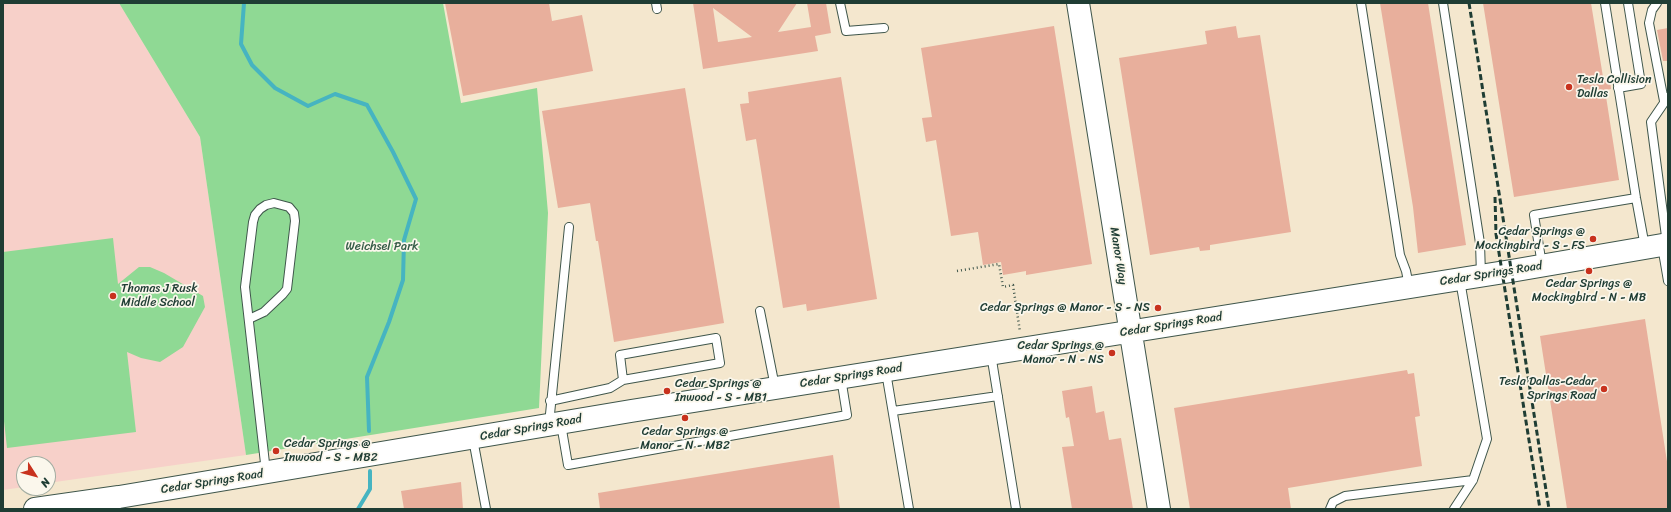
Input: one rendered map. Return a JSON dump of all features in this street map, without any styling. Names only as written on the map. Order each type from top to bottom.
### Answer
[{"type":"main road","name":"Manor Way","points":[[1078,3],[1159,509]]},
{"type":"main road","name":"Cedar Springs Road","points":[[35,509],[105,504],[266,473],[555,424],[1481,276],[1660,245]]},
{"type":"lane","points":[[840,3],[846,31],[884,28]]},
{"type":"lane","points":[[1362,3],[1400,255],[1406,271],[1409,287]]},
{"type":"lane","points":[[1443,3],[1480,243],[1481,276]]},
{"type":"lane","points":[[1605,3],[1636,198],[1660,245]]},
{"type":"lane","points":[[1618,88],[1641,84],[1628,3]]},
{"type":"lane","points":[[1657,3],[1652,10],[1649,23],[1666,99],[1651,122],[1660,245],[1668,280]]},
{"type":"lane","points":[[1542,265],[1534,215],[1636,198]]},
{"type":"lane","points":[[249,319],[264,312],[284,294],[289,284],[295,221],[294,213],[288,207],[274,204],[266,205],[255,215],[245,287],[266,473]]},
{"type":"lane","points":[[569,227],[550,401],[555,424],[568,465],[847,414],[840,378]]},
{"type":"lane","points":[[1454,509],[1473,480],[1487,439],[1459,279]]},
{"type":"lane","points":[[760,311],[775,388]]},
{"type":"lane","points":[[550,401],[610,388],[623,380],[720,363],[716,338],[620,355],[623,380]]},
{"type":"lane","points":[[991,354],[1016,509]]},
{"type":"lane","points":[[886,370],[909,509]]},
{"type":"lane","points":[[893,412],[998,396]]},
{"type":"lane","points":[[473,438],[486,509]]},
{"type":"lane","points":[[1330,509],[1333,502],[1345,496],[1473,480]]},
{"type":"path","points":[[957,271],[999,264],[1003,287],[1012,285],[1021,334]]},
{"type":"shaded area","name":"Thomas J Rusk Middle School","points":[[3,3],[119,3],[200,137],[246,455],[56,482],[56,456],[16,456],[16,488],[3,490]]},
{"type":"green space","name":"Weichsel Park","points":[[119,3],[443,3],[461,103],[537,88],[548,213],[539,408],[246,455],[200,137]]},
{"type":"green space","points":[[113,238],[118,284],[139,267],[150,267],[164,273],[203,296],[205,307],[183,347],[160,362],[141,358],[127,352],[136,432],[7,448],[3,412],[3,252]]},
{"type":"building","points":[[445,3],[549,3],[552,21],[582,15],[593,71],[463,96]]},
{"type":"building","points":[[693,3],[797,3],[778,32],[811,27],[807,3],[826,3],[831,33],[815,36],[818,51],[703,69]],"holes":[[[713,8],[752,37],[718,42]]]},
{"type":"building","points":[[1380,3],[1428,3],[1466,245],[1418,253],[1413,207]]},
{"type":"building","points":[[1483,3],[1591,3],[1603,77],[1610,80],[1611,89],[1605,90],[1619,180],[1514,197]]},
{"type":"building","points":[[1054,26],[1092,264],[1026,275],[1026,271],[1003,275],[1001,262],[983,265],[978,232],[951,236],[936,140],[926,142],[922,118],[932,117],[921,48]]},
{"type":"building","points":[[1236,26],[1238,38],[1260,35],[1291,232],[1210,245],[1210,250],[1200,251],[1199,247],[1150,255],[1119,58],[1207,44],[1205,31]]},
{"type":"building","points":[[1668,28],[1668,61],[1663,61],[1657,30]]},
{"type":"building","points":[[841,77],[877,299],[807,311],[806,304],[783,308],[756,139],[746,141],[740,104],[749,103],[748,92]]},
{"type":"building","points":[[685,88],[724,323],[614,342],[598,241],[596,241],[590,203],[558,208],[542,111]]},
{"type":"building","points":[[1645,319],[1668,468],[1668,509],[1567,509],[1540,336]]},
{"type":"building","points":[[1407,370],[1408,374],[1414,373],[1420,416],[1415,417],[1422,466],[1288,488],[1291,509],[1190,509],[1174,408]]},
{"type":"building","points":[[1092,386],[1096,413],[1104,411],[1109,440],[1121,438],[1133,509],[1072,509],[1062,447],[1074,446],[1069,417],[1066,418],[1062,391]]},
{"type":"building","points":[[833,455],[840,509],[600,509],[598,493]]},
{"type":"building","points":[[461,482],[463,509],[404,509],[401,491]]},
{"type":"waterway","points":[[244,3],[241,44],[252,65],[275,88],[308,106],[335,94],[367,105],[393,152],[416,199],[404,240],[403,280],[389,322],[367,377],[369,431]]},
{"type":"waterway","points":[[358,509],[370,489],[370,471]]},
{"type":"railway","points":[[1469,3],[1549,509]]},
{"type":"railway","points":[[1495,197],[1496,234],[1540,509]]},
{"type":"place","name":"Tesla Collision Dallas","points":[[1569,87]]},
{"type":"place","name":"Cedar Springs @ Mockingbird - S - FS","points":[[1593,239]]},
{"type":"place","name":"Cedar Springs @ Mockingbird - N - MB","points":[[1589,271]]},
{"type":"place","name":"Thomas J Rusk Middle School","points":[[113,296]]},
{"type":"place","name":"Cedar Springs @ Manor - S - NS","points":[[1158,308]]},
{"type":"place","name":"Cedar Springs @ Manor - N - NS","points":[[1112,353]]},
{"type":"place","name":"Tesla Dallas-Cedar Springs Road","points":[[1604,389]]},
{"type":"place","name":"Cedar Springs @ Inwood - S - MB1","points":[[667,391]]},
{"type":"place","name":"Cedar Springs @ Manor - N - MB2","points":[[685,418]]},
{"type":"place","name":"Cedar Springs @ Inwood - S - MB2","points":[[276,451]]}]
